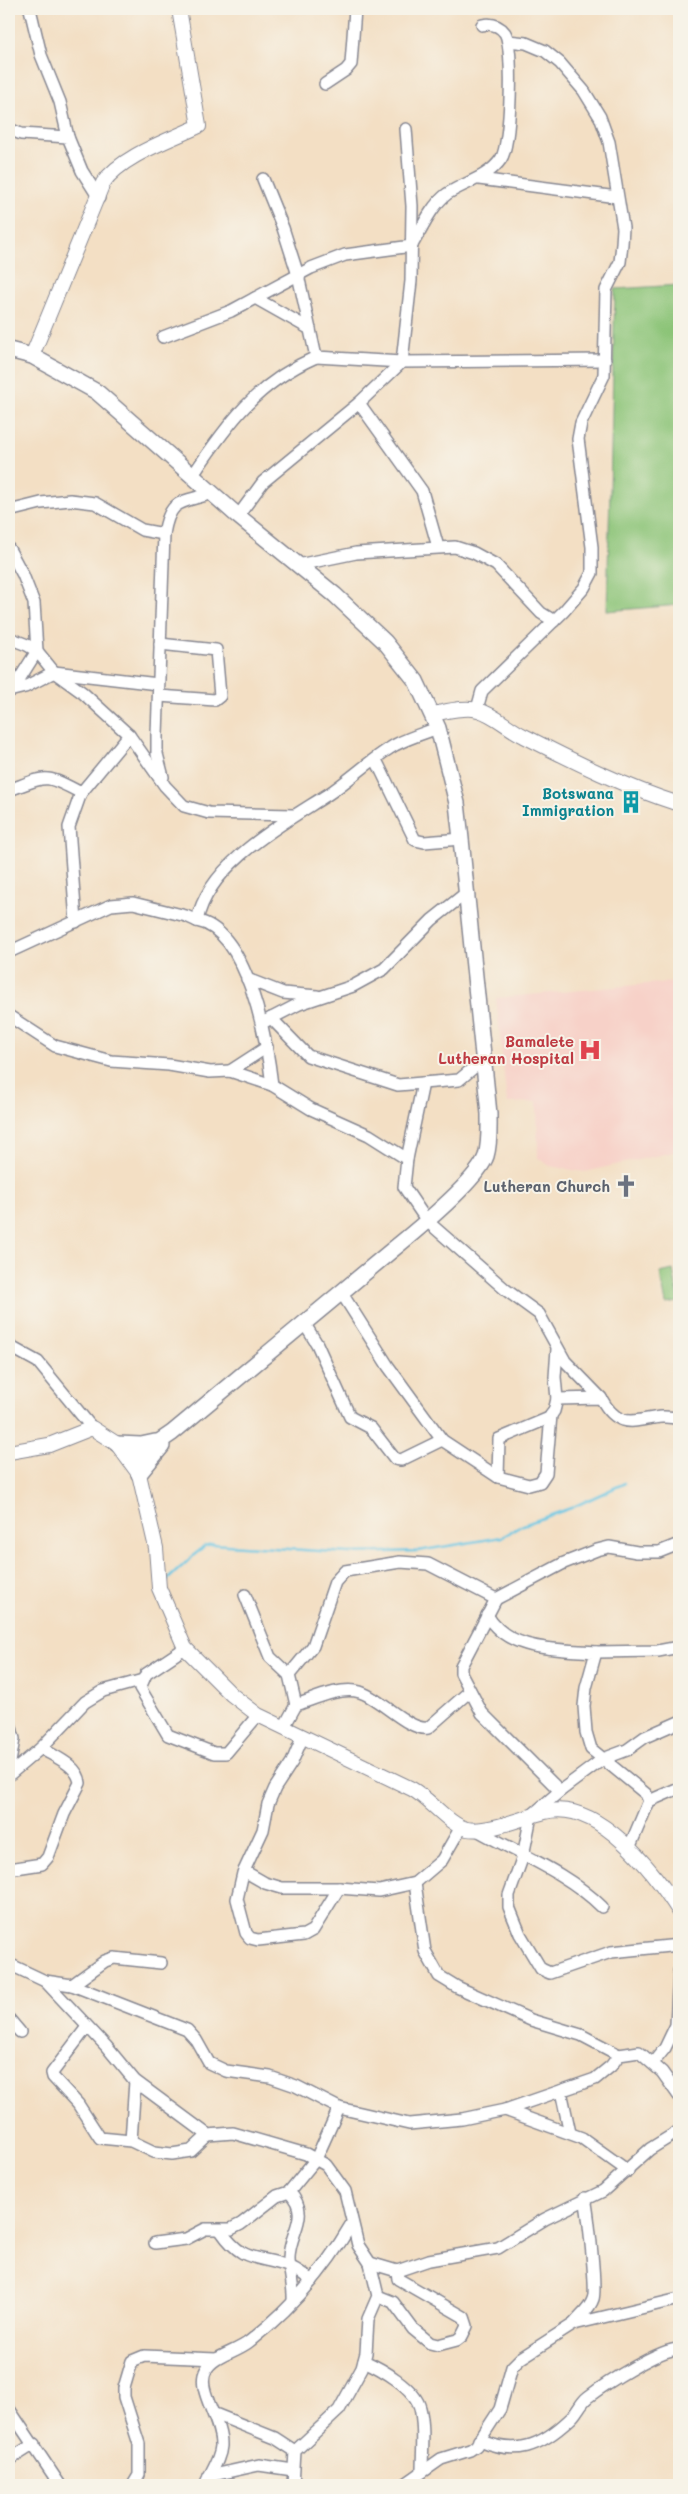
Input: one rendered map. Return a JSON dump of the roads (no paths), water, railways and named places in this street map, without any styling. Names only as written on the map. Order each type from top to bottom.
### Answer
[{"type":"main road","points":[[9,350],[32,356],[97,392],[238,516],[355,613],[385,642],[416,680],[435,721],[457,804],[462,839],[490,1132],[486,1156],[479,1170],[427,1221],[167,1436],[135,1467]]},
{"type":"main road","points":[[117,1444],[141,1445],[167,1436]]},
{"type":"street","points":[[30,9],[41,55],[60,102],[68,137],[82,171],[99,198]]},
{"type":"street","points":[[32,356],[99,198],[103,183],[110,172],[122,164],[199,126],[179,9]]},
{"type":"street","points":[[325,84],[346,70],[351,64],[355,9]]},
{"type":"street","points":[[412,246],[442,200],[448,194],[479,179],[501,158],[507,142],[510,85],[508,41],[499,27],[490,23],[482,25]]},
{"type":"street","points":[[477,709],[482,691],[511,660],[554,621],[584,588],[592,573],[592,547],[578,439],[581,423],[604,375],[606,290],[620,262],[623,228],[609,142],[600,117],[584,91],[560,63],[545,51],[526,43],[508,41]]},
{"type":"street","points":[[238,516],[263,482],[358,403],[402,362],[408,321],[412,246],[409,145],[406,129]]},
{"type":"street","points":[[9,130],[21,134],[68,137]]},
{"type":"street","points":[[263,179],[284,228],[298,275],[316,357]]},
{"type":"street","points":[[479,179],[617,197]]},
{"type":"street","points":[[163,337],[187,329],[255,298],[298,275],[345,254],[412,246]]},
{"type":"street","points":[[255,298],[310,329]]},
{"type":"street","points":[[193,475],[226,426],[253,398],[280,376],[316,357],[402,362],[605,360]]},
{"type":"street","points":[[358,403],[422,491],[438,547]]},
{"type":"street","points":[[166,786],[157,754],[164,534],[167,517],[173,506],[212,493]]},
{"type":"street","points":[[9,511],[41,503],[70,500],[95,503],[142,530],[164,534]]},
{"type":"street","points":[[298,564],[356,553],[438,547],[455,548],[474,553],[496,565],[541,613],[554,621]]},
{"type":"street","points":[[9,549],[23,575],[34,603],[36,651],[20,678],[9,690]]},
{"type":"street","points":[[9,573],[23,575]]},
{"type":"street","points":[[9,638],[27,644],[36,651],[54,672],[83,693],[129,735],[166,786],[184,806],[209,813],[293,815]]},
{"type":"street","points":[[9,690],[25,688],[54,672],[215,700],[220,696],[216,650],[160,644]]},
{"type":"street","points":[[198,921],[200,905],[217,880],[240,856],[293,815],[329,794],[396,745],[435,721],[477,709],[510,729],[601,774],[650,795],[679,804]]},
{"type":"street","points":[[76,922],[69,827],[80,793],[129,735]]},
{"type":"street","points":[[376,760],[416,840],[424,842],[462,839]]},
{"type":"street","points":[[9,790],[42,777],[55,779],[80,793]]},
{"type":"street","points":[[267,1020],[299,1004],[353,986],[384,969],[432,920],[466,893]]},
{"type":"street","points":[[9,952],[112,905],[133,903],[209,923],[220,931],[235,953],[267,1020],[308,1056],[398,1085],[459,1080],[484,1059]]},
{"type":"street","points":[[247,979],[283,993],[321,997]]},
{"type":"street","points":[[9,1016],[55,1046],[112,1061],[169,1065],[210,1072],[230,1071],[272,1085],[311,1109],[369,1135],[407,1159]]},
{"type":"street","points":[[267,1020],[267,1046],[272,1085]]},
{"type":"street","points":[[230,1071],[267,1046]]},
{"type":"street","points":[[423,1083],[407,1159],[404,1187],[427,1221],[506,1290],[539,1314],[548,1326],[557,1349],[565,1361],[601,1398],[608,1412],[616,1419],[629,1421],[672,1417],[679,1419]]},
{"type":"street","points":[[341,1292],[388,1366],[442,1440],[498,1477],[529,1484],[540,1482],[546,1473],[552,1415],[557,1399],[555,1377],[557,1349]]},
{"type":"street","points":[[304,1322],[350,1417],[371,1428],[396,1459],[401,1460],[442,1440]]},
{"type":"street","points":[[9,1346],[38,1362],[92,1428],[117,1444],[135,1467],[156,1548],[159,1588],[185,1648],[232,1695],[258,1715],[424,1795],[461,1827],[477,1830],[578,1886],[602,1907]]},
{"type":"street","points":[[557,1399],[601,1398]]},
{"type":"street","points":[[498,1477],[499,1439],[552,1415]]},
{"type":"street","points":[[9,1452],[49,1445],[92,1428]]},
{"type":"street","points":[[560,1791],[490,1723],[477,1705],[461,1666],[496,1598],[564,1562],[597,1550],[609,1547],[659,1552],[679,1544]]},
{"type":"street","points":[[289,1675],[313,1646],[335,1582],[345,1571],[400,1562],[428,1564],[496,1598]]},
{"type":"street","points":[[245,1595],[270,1657],[289,1675],[296,1705],[284,1727]]},
{"type":"street","points":[[486,1615],[494,1627],[516,1641],[542,1648],[596,1652],[658,1651],[679,1647]]},
{"type":"street","points":[[185,1648],[146,1674],[140,1688],[168,1735],[214,1753],[226,1753],[258,1715]]},
{"type":"street","points":[[596,1652],[586,1688],[585,1726],[591,1749],[646,1794],[649,1800]]},
{"type":"street","points":[[9,1775],[41,1748],[85,1702],[94,1696],[143,1680]]},
{"type":"street","points":[[296,1705],[335,1692],[360,1692],[414,1725],[424,1729],[432,1726],[470,1691]]},
{"type":"street","points":[[9,1720],[14,1739],[9,1768]]},
{"type":"street","points":[[676,1726],[645,1738],[627,1750],[603,1759],[560,1791],[531,1816],[523,1856],[512,1884],[509,1907],[520,1934],[541,1969],[550,1973],[560,1972],[611,1952],[679,1945]]},
{"type":"street","points":[[303,1736],[292,1762],[271,1796],[263,1830],[244,1870],[237,1899],[246,1932],[250,1938],[258,1940],[304,1935],[313,1930],[339,1888]]},
{"type":"street","points":[[9,1869],[42,1864],[48,1857],[64,1814],[80,1783],[77,1773],[69,1765],[41,1748]]},
{"type":"street","points":[[630,1846],[649,1800],[679,1788]]},
{"type":"street","points":[[477,1830],[548,1811],[584,1817],[602,1826],[630,1846],[656,1877],[679,1910]]},
{"type":"street","points":[[244,1870],[265,1883],[282,1888],[339,1888],[379,1891],[415,1883],[442,1860],[461,1827]]},
{"type":"street","points":[[415,1883],[425,1951],[439,1976],[457,1987],[523,2016],[581,2035],[619,2055],[639,2052],[653,2063],[679,2096]]},
{"type":"street","points":[[72,1985],[105,1961],[114,1958],[161,1963]]},
{"type":"street","points":[[9,1964],[45,1981],[72,1985],[187,2030],[196,2040],[209,2062],[226,2071],[270,2077],[296,2086],[339,2108],[409,2124],[462,2119],[505,2110],[603,2074],[619,2055]]},
{"type":"street","points":[[653,2063],[665,2048],[676,2025],[679,1977]]},
{"type":"street","points":[[45,1981],[135,2081],[208,2135]]},
{"type":"street","points":[[9,2019],[20,2032]]},
{"type":"street","points":[[87,2027],[54,2069],[53,2077],[78,2104],[100,2138],[131,2142],[154,2152],[181,2153],[191,2151],[208,2135],[233,2133],[316,2159],[332,2172],[345,2191],[352,2212],[352,2223],[358,2244],[370,2263],[378,2296],[368,2319],[364,2361],[347,2399],[339,2410],[295,2451],[293,2485]]},
{"type":"street","points":[[131,2142],[135,2081]]},
{"type":"street","points":[[561,2091],[570,2133]]},
{"type":"street","points":[[155,2242],[186,2239],[204,2229],[221,2230],[237,2227],[277,2196],[290,2192],[316,2159],[339,2108]]},
{"type":"street","points":[[505,2110],[582,2138],[628,2171]]},
{"type":"street","points":[[370,2263],[397,2271],[429,2260],[498,2248],[546,2218],[603,2191],[628,2171],[650,2148],[679,2130]]},
{"type":"street","points":[[290,2192],[297,2200],[300,2208],[298,2222],[290,2245],[289,2266],[294,2282],[293,2301]]},
{"type":"street","points":[[404,2485],[441,2459],[470,2450],[500,2409],[506,2384],[516,2362],[574,2324],[590,2305],[595,2292],[589,2218],[585,2198]]},
{"type":"street","points":[[207,2480],[221,2446],[215,2414],[205,2395],[202,2381],[206,2369],[216,2359],[249,2342],[293,2301],[312,2281],[352,2223]]},
{"type":"street","points":[[221,2230],[231,2244],[248,2256],[289,2266],[312,2281]]},
{"type":"street","points":[[378,2296],[393,2302],[426,2342],[438,2344],[457,2340],[462,2336],[467,2326],[464,2317],[398,2279],[397,2271]]},
{"type":"street","points":[[574,2324],[679,2300]]},
{"type":"street","points":[[479,2440],[502,2449],[528,2447],[570,2420],[588,2397],[639,2365],[669,2351],[679,2349]]},
{"type":"street","points":[[133,2485],[139,2475],[139,2444],[124,2397],[124,2388],[132,2361],[144,2356],[216,2359]]},
{"type":"street","points":[[364,2361],[392,2376],[418,2402],[422,2471]]},
{"type":"street","points":[[9,2408],[60,2485]]},
{"type":"street","points":[[215,2414],[275,2438],[295,2451]]},
{"type":"street","points":[[9,2460],[34,2444]]},
{"type":"street","points":[[207,2480],[259,2465],[293,2470]]},
{"type":"waterway","points":[[167,1580],[204,1546],[212,1544],[349,1553],[418,1551],[502,1537],[523,1525],[571,1508],[625,1483]]},
{"type":"place","name":"Botswana Immigration","points":[[631,802]]},
{"type":"place","name":"Bamalete Lutheran Hospital","points":[[590,1050]]},
{"type":"place","name":"Lutheran Church","points":[[626,1186]]}]
